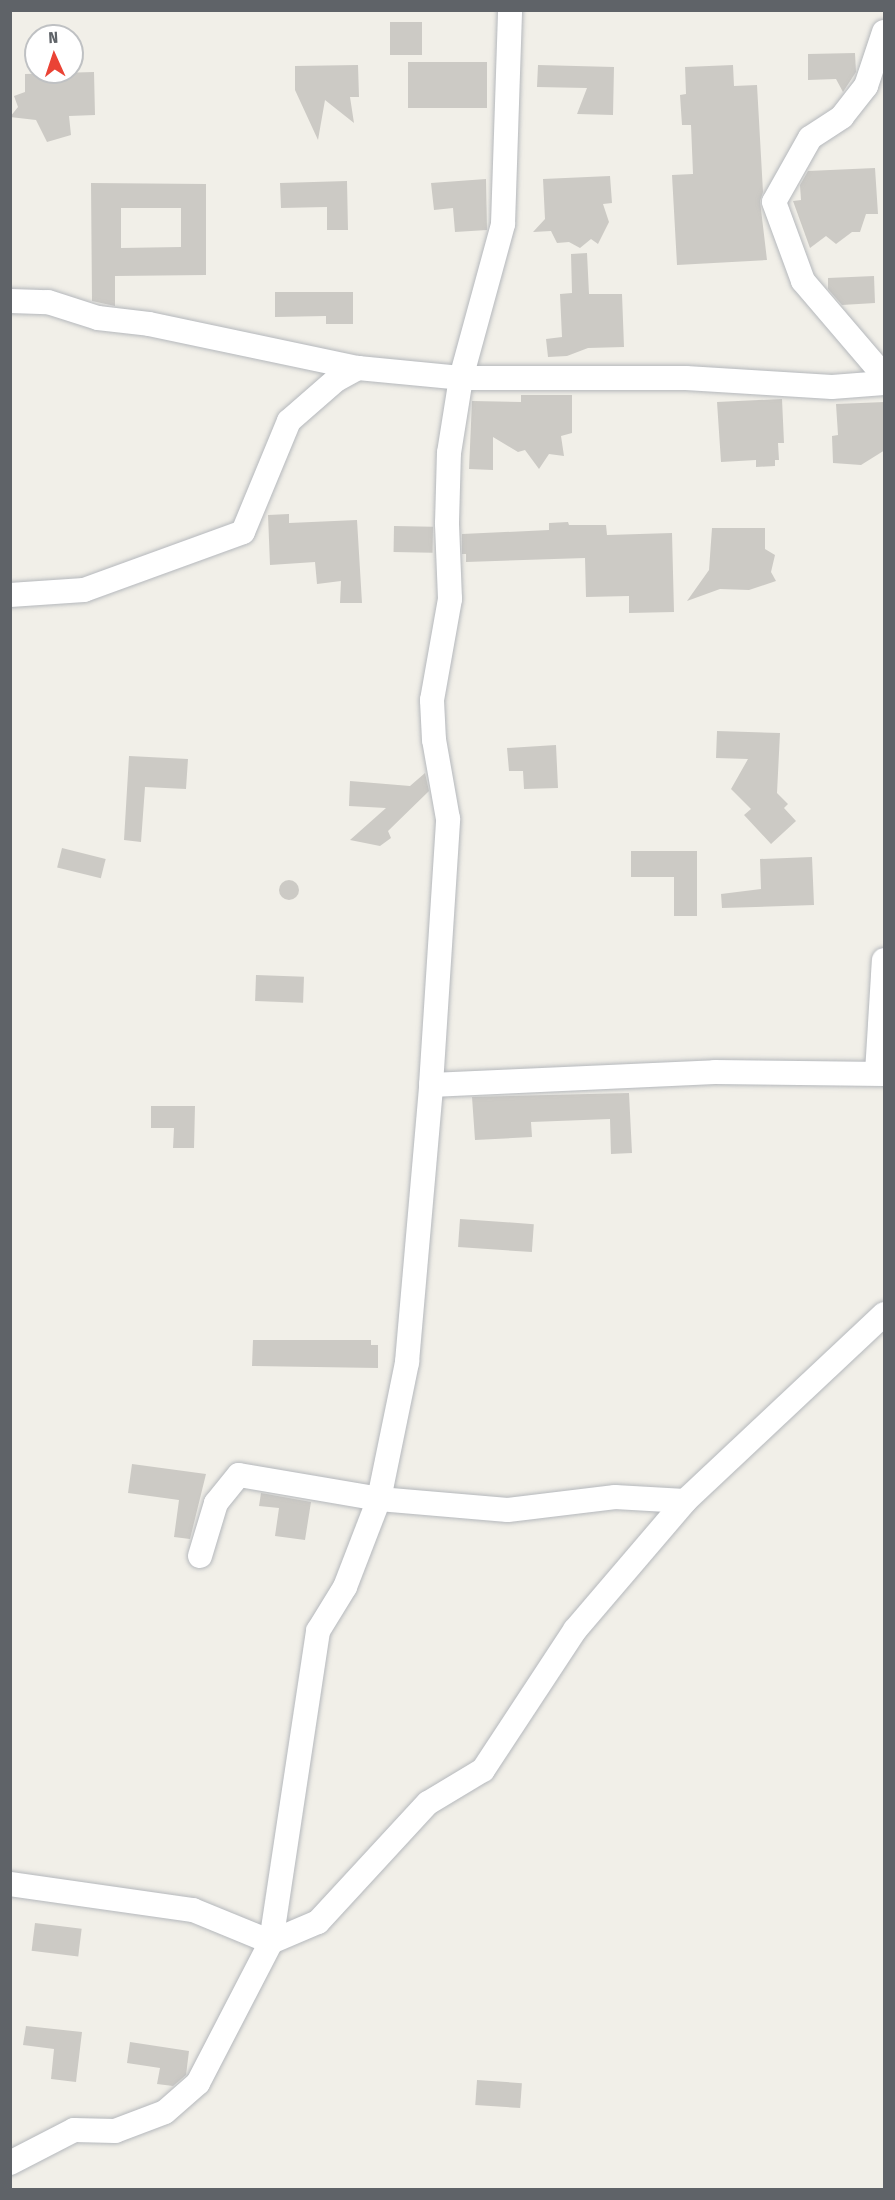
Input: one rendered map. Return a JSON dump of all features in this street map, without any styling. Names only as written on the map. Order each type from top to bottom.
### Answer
[{"type":"street","points":[[10,2163],[74,2130],[115,2131],[165,2112],[198,2082],[271,1942],[318,1631],[345,1587],[380,1499],[407,1362],[432,1085],[448,819],[434,740],[432,700],[450,599],[447,523],[449,453],[461,378],[503,224],[510,10]]},
{"type":"street","points":[[885,32],[866,86],[842,117],[810,138],[774,201],[803,281],[885,376]]},
{"type":"street","points":[[10,301],[48,302],[98,318],[149,324],[358,368],[461,378],[686,378],[832,387],[885,383]]},
{"type":"street","points":[[10,595],[84,590],[243,532],[289,420],[336,380],[358,368]]},
{"type":"street","points":[[432,1085],[715,1072],[881,1074],[885,960]]},
{"type":"street","points":[[10,1884],[193,1910],[271,1942],[318,1922],[428,1803],[483,1770],[576,1630],[685,1500],[885,1314]]},
{"type":"street","points":[[200,1556],[216,1503],[239,1475],[380,1499],[508,1510],[615,1497],[685,1500]]},
{"type":"building","points":[[390,22],[422,22],[422,55],[390,55]]},
{"type":"building","points":[[855,53],[856,72],[843,92],[836,79],[808,80],[808,54]]},
{"type":"building","points":[[408,62],[487,62],[487,108],[408,108]]},
{"type":"building","points":[[358,65],[359,97],[350,97],[354,123],[325,100],[318,140],[295,90],[295,66]]},
{"type":"building","points":[[538,65],[614,67],[613,115],[577,114],[587,88],[537,87]]},
{"type":"building","points":[[733,65],[734,86],[757,85],[763,192],[760,201],[767,260],[677,265],[672,175],[693,174],[691,125],[682,125],[680,95],[686,94],[685,67]]},
{"type":"building","points":[[84,72],[94,72],[95,115],[69,116],[71,135],[47,142],[36,120],[10,117],[18,107],[14,96],[25,92],[25,84],[84,84]]},
{"type":"building","points":[[875,168],[878,214],[866,214],[860,232],[852,232],[836,244],[826,236],[810,248],[793,201],[801,200],[800,185],[808,171]]},
{"type":"building","points":[[610,176],[612,203],[603,204],[609,222],[598,244],[591,239],[580,248],[569,242],[557,243],[551,231],[533,232],[545,219],[543,179]]},
{"type":"building","points":[[486,179],[487,230],[455,232],[453,208],[434,210],[431,183]]},
{"type":"building","points":[[347,181],[348,230],[327,230],[327,207],[281,208],[280,183]]},
{"type":"building","points":[[91,183],[206,184],[206,275],[115,276],[115,306],[92,301]],"holes":[[[121,208],[181,208],[181,247],[121,248]]]},
{"type":"building","points":[[587,253],[589,294],[622,294],[624,347],[588,348],[567,356],[548,357],[546,339],[562,337],[560,294],[572,293],[571,254]]},
{"type":"building","points":[[874,276],[875,303],[842,305],[828,289],[828,278]]},
{"type":"building","points":[[275,292],[353,292],[353,324],[326,324],[326,316],[275,317]]},
{"type":"building","points":[[521,395],[572,395],[572,433],[561,436],[564,456],[549,454],[539,469],[525,450],[518,452],[493,437],[493,470],[469,469],[472,401],[521,402]]},
{"type":"building","points":[[782,399],[784,443],[778,443],[779,460],[775,460],[775,466],[756,467],[756,460],[721,462],[717,402]]},
{"type":"building","points":[[885,402],[885,450],[861,465],[833,463],[832,436],[838,435],[836,404]]},
{"type":"building","points":[[289,514],[289,523],[357,520],[362,603],[340,603],[341,581],[317,584],[315,562],[270,565],[268,515]]},
{"type":"building","points":[[568,522],[569,525],[606,525],[607,535],[672,533],[674,612],[629,613],[629,596],[586,597],[585,558],[466,562],[466,554],[462,554],[462,534],[549,530],[549,523]]},
{"type":"building","points":[[394,526],[433,527],[433,553],[394,552]]},
{"type":"building","points":[[712,528],[765,528],[765,549],[775,555],[771,572],[776,581],[749,590],[720,589],[687,601],[709,570]]},
{"type":"building","points":[[717,731],[780,733],[777,793],[788,804],[784,808],[796,821],[771,844],[744,815],[751,809],[731,789],[748,759],[716,758]]},
{"type":"building","points":[[556,745],[558,788],[524,789],[523,771],[509,771],[507,748]]},
{"type":"building","points":[[129,756],[188,759],[186,789],[145,787],[141,842],[124,840]]},
{"type":"building","points":[[425,773],[429,791],[388,831],[391,838],[380,846],[350,840],[386,808],[349,806],[350,781],[410,786]]},
{"type":"building","points":[[62,848],[106,859],[101,878],[57,867]]},
{"type":"building","points":[[631,851],[697,851],[697,916],[674,916],[674,877],[631,877]]},
{"type":"building","points":[[812,857],[814,905],[722,908],[721,894],[761,889],[760,859]]},
{"type":"building","points":[[289,880],[296,883],[299,890],[296,897],[289,900],[282,897],[279,890],[282,883]]},
{"type":"building","points":[[256,975],[304,977],[303,1003],[255,1001]]},
{"type":"building","points":[[629,1093],[632,1153],[611,1154],[610,1119],[531,1122],[532,1137],[475,1140],[472,1097]]},
{"type":"building","points":[[151,1106],[195,1106],[194,1148],[173,1148],[174,1128],[151,1128]]},
{"type":"building","points":[[460,1219],[534,1224],[532,1252],[458,1247]]},
{"type":"building","points":[[253,1340],[371,1340],[371,1345],[378,1345],[378,1368],[252,1366]]},
{"type":"building","points":[[132,1464],[206,1474],[190,1539],[174,1537],[179,1500],[128,1493]]},
{"type":"building","points":[[261,1493],[311,1502],[305,1540],[275,1536],[279,1508],[259,1506]]},
{"type":"building","points":[[35,1923],[82,1929],[78,1957],[32,1951]]},
{"type":"building","points":[[26,2026],[82,2032],[76,2082],[51,2079],[54,2049],[23,2045]]},
{"type":"building","points":[[130,2042],[189,2051],[186,2075],[173,2086],[157,2084],[160,2068],[127,2063]]},
{"type":"building","points":[[477,2080],[522,2083],[520,2108],[475,2105]]}]
